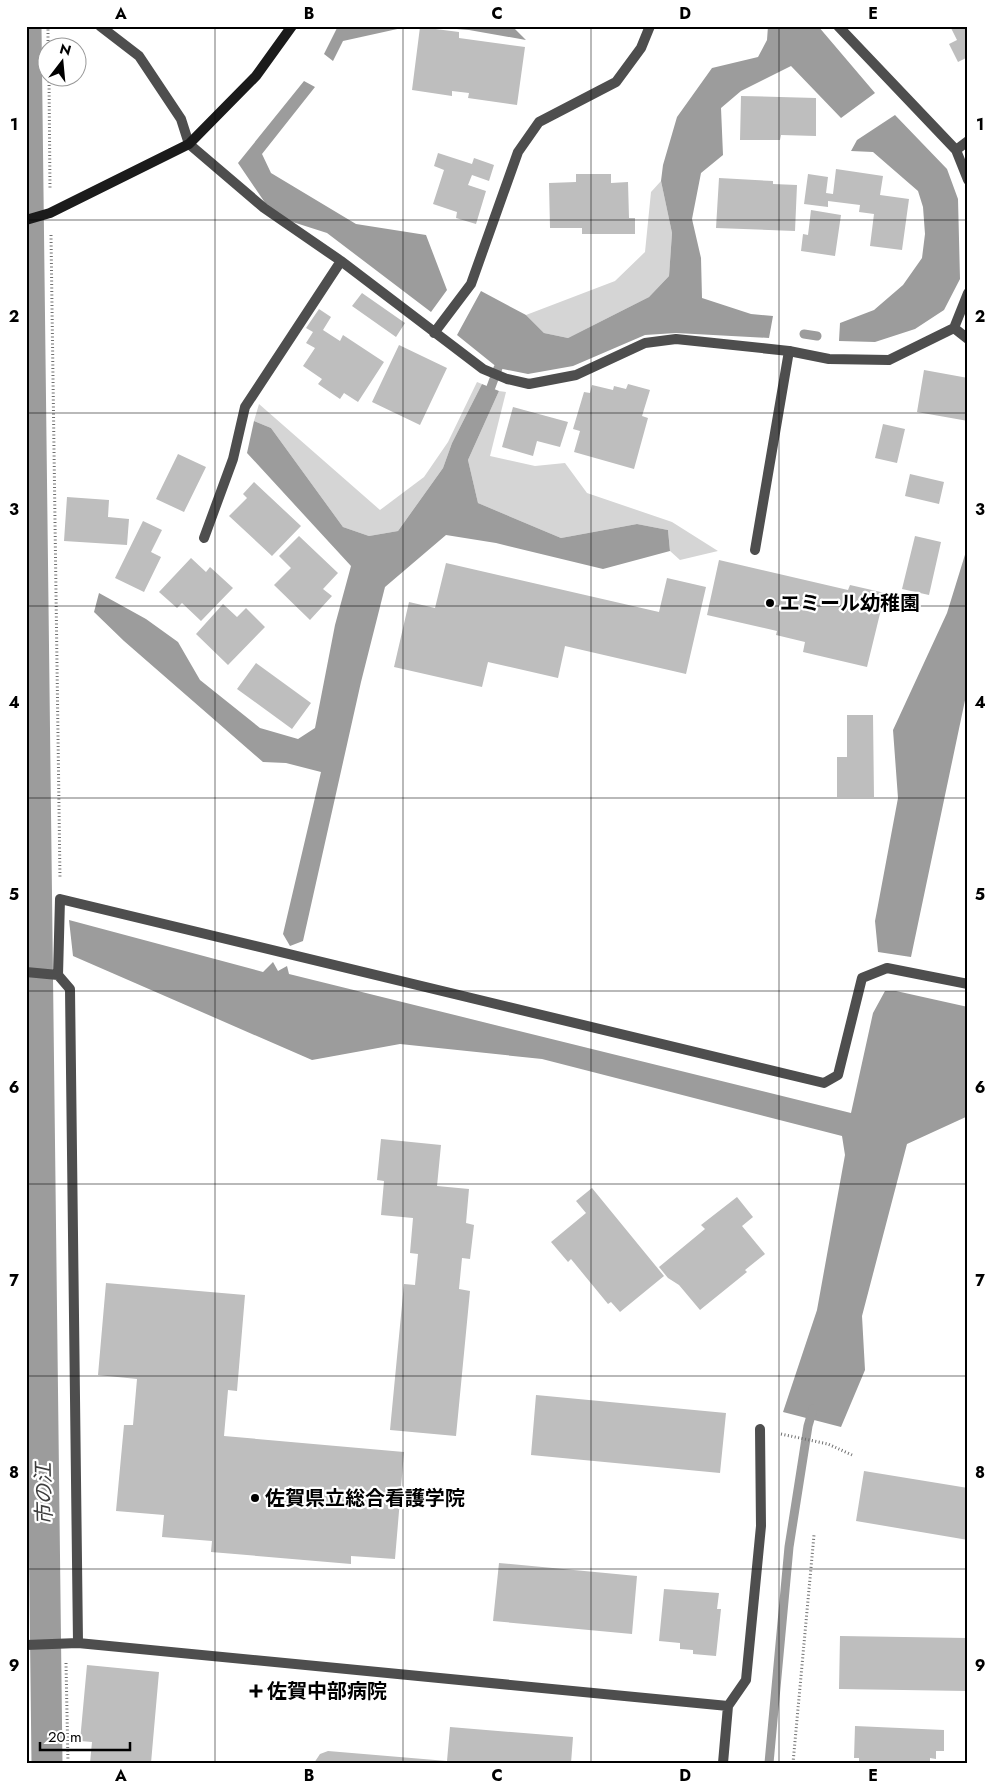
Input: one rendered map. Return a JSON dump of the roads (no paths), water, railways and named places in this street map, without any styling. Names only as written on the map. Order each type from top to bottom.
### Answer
[{"type":"main road","points":[[26,220],[50,213],[189,144],[256,76],[292,26]]},
{"type":"street","points":[[100,26],[139,56],[181,119],[189,144],[264,208],[341,261],[483,369],[507,380],[529,384],[576,374],[646,343],[676,339],[789,351],[829,359],[889,360],[954,328],[968,293]]},
{"type":"street","points":[[434,333],[471,284],[518,152],[539,122],[616,82],[641,48],[650,26]]},
{"type":"street","points":[[838,26],[956,150],[968,180]]},
{"type":"street","points":[[956,150],[968,141]]},
{"type":"street","points":[[204,538],[233,458],[245,407],[341,261]]},
{"type":"street","points":[[954,328],[968,339]]},
{"type":"street","points":[[755,550],[789,351]]},
{"type":"street","points":[[55,974],[60,899],[824,1083],[838,1075],[862,978],[887,968],[968,984]]},
{"type":"street","points":[[26,972],[55,974],[70,989],[78,1643]]},
{"type":"street","points":[[723,1763],[728,1706],[746,1680],[761,1526],[760,1430]]},
{"type":"street","points":[[26,1645],[78,1643],[728,1706]]},
{"type":"waterway","name":"市の江","points":[[26,26],[47,1763]]},
{"type":"waterway","points":[[804,334],[817,336]]},
{"type":"waterway","points":[[491,387],[498,368]]},
{"type":"waterway","points":[[769,1763],[789,1547],[808,1426],[813,1409]]},
{"type":"place","name":"エミール幼稚園","points":[[770,603]]},
{"type":"place","name":"佐賀県立総合看護学院","points":[[255,1498]]},
{"type":"place","name":"佐賀中部病院","points":[[256,1691]]}]
